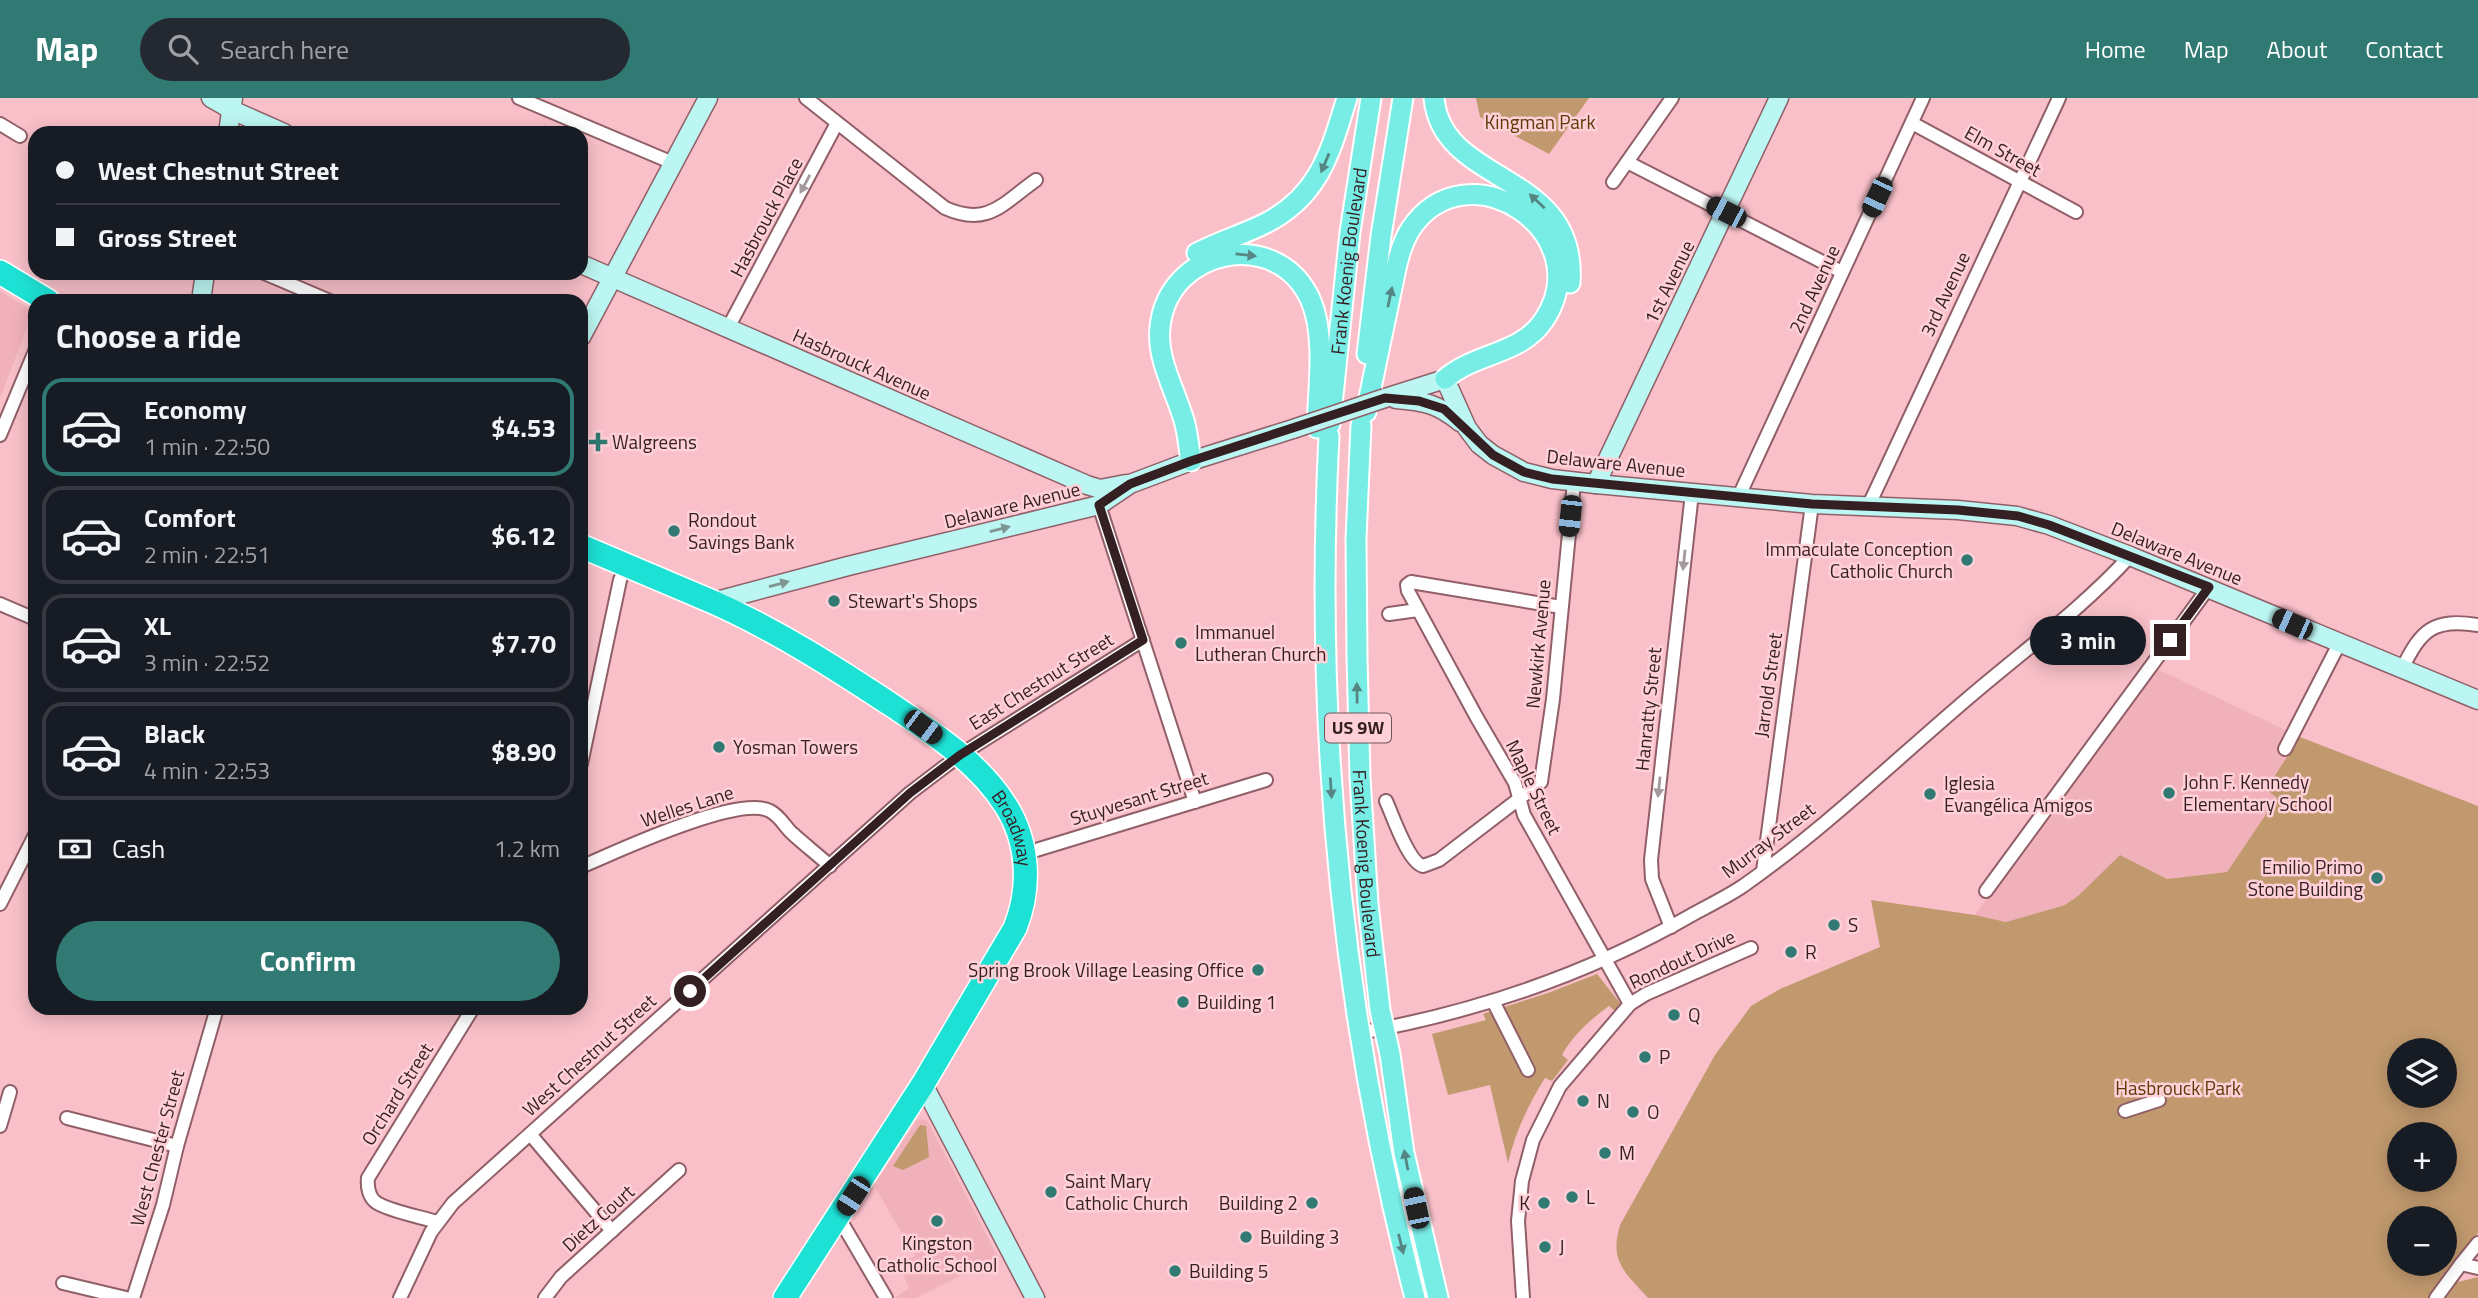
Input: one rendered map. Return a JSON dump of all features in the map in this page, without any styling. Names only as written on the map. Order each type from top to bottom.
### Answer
[{"type":"highway","points":[[0,272],[36,294]]},
{"type":"highway","name":"Broadway","points":[[588,549],[713,602],[832,666],[960,755],[1006,806],[1020,835],[1026,886],[1023,909],[1015,928],[923,1084],[785,1298]]},
{"type":"main road","points":[[1191,461],[1173,430],[1147,347],[1148,324],[1154,301],[1168,276],[1189,257],[1278,217],[1304,196],[1322,172],[1347,98]]},
{"type":"main road","name":"Frank Koenig Boulevard","points":[[1371,98],[1349,232],[1323,432],[1331,778],[1342,906],[1359,1033],[1381,1159],[1415,1298]]},
{"type":"main road","name":"Frank Koenig Boulevard","points":[[1403,98],[1381,236],[1363,424],[1356,598],[1360,777],[1368,904],[1380,1010],[1404,1153],[1438,1298]]},
{"type":"main road","points":[[1434,98],[1441,125],[1455,145],[1477,162],[1522,188],[1545,208],[1564,241],[1570,263],[1569,291],[1560,318],[1537,345],[1507,363],[1469,376],[1445,379]]},
{"type":"main road","points":[[1363,424],[1395,276],[1410,231],[1426,213],[1449,200],[1476,195],[1500,199],[1533,218],[1548,241],[1556,265],[1553,301],[1542,323],[1524,340],[1465,364],[1445,379]]},
{"type":"main road","points":[[1191,461],[1186,426],[1163,356],[1160,325],[1165,305],[1178,283],[1195,267],[1218,257],[1246,254],[1272,261],[1296,278],[1305,289],[1317,323],[1323,432]]},
{"type":"street","points":[[211,98],[233,104],[272,126]]},
{"type":"street","points":[[519,98],[585,126]]},
{"type":"street","points":[[588,324],[708,98]]},
{"type":"street","points":[[806,98],[945,208],[959,214],[977,217],[989,214],[1036,180]]},
{"type":"street","points":[[1613,182],[1672,98]]},
{"type":"street","name":"1st Avenue","points":[[1596,484],[1779,98]]},
{"type":"street","name":"2nd Avenue","points":[[1739,496],[1923,98]]},
{"type":"street","name":"3rd Avenue","points":[[1868,507],[2059,98]]},
{"type":"street","points":[[229,126],[233,104]]},
{"type":"street","name":"Hasbrouck Place","points":[[729,328],[837,123]]},
{"type":"street","name":"Elm Street","points":[[1912,123],[2077,212]]},
{"type":"street","points":[[0,124],[20,136]]},
{"type":"street","points":[[588,127],[673,163]]},
{"type":"street","points":[[1627,162],[1842,272]]},
{"type":"street","name":"Hasbrouck Avenue","points":[[588,267],[1087,485],[1100,489],[1130,484]]},
{"type":"street","points":[[280,280],[314,294]]},
{"type":"street","points":[[0,435],[28,368]]},
{"type":"street","name":"Delaware Avenue","points":[[713,602],[1099,505],[1130,484],[1191,461],[1445,379],[1467,428],[1479,443],[1508,465],[1531,474],[1574,482],[1812,504],[1958,510],[2018,516],[2049,525],[2209,587],[2339,644],[2478,700]]},
{"type":"street","points":[[1385,398],[1433,404],[1444,409],[1467,428]]},
{"type":"street","name":"Newkirk Avenue","points":[[1386,801],[1410,854],[1420,866],[1439,860],[1537,787],[1543,777],[1574,482]]},
{"type":"street","name":"Hanratty Street","points":[[1671,928],[1653,879],[1651,860],[1692,493]]},
{"type":"street","name":"Jarrold Street","points":[[1763,871],[1812,504]]},
{"type":"street","points":[[1099,505],[1195,802]]},
{"type":"street","name":"Murray Street","points":[[1359,1033],[1385,1029],[1493,1001],[1551,981],[1671,928],[1741,887],[1844,806],[1987,682],[2067,617],[2130,556]]},
{"type":"street","points":[[588,731],[620,580],[626,566]]},
{"type":"street","name":"Maple Street","points":[[1561,607],[1409,582],[1407,588],[1515,783],[1524,814],[1604,959]]},
{"type":"street","points":[[1986,891],[2209,587]]},
{"type":"street","points":[[0,604],[28,616]]},
{"type":"street","points":[[1389,614],[1418,610]]},
{"type":"street","points":[[2402,669],[2414,645],[2431,628],[2454,621],[2478,625]]},
{"type":"street","name":"East Chestnut Street","points":[[960,755],[1143,640]]},
{"type":"street","points":[[2285,749],[2339,644]]},
{"type":"street","name":"West Chestnut Street","points":[[400,1298],[437,1222],[453,1203],[910,793],[960,755]]},
{"type":"street","name":"Stuyvesant Street","points":[[1023,854],[1266,780]]},
{"type":"street","name":"Welles Lane","points":[[588,864],[709,816],[755,806],[769,810],[777,816],[830,866]]},
{"type":"street","points":[[0,904],[28,849]]},
{"type":"street","name":"Rondout Drive","points":[[1523,1298],[1518,1221],[1522,1181],[1533,1140],[1560,1086],[1629,1004],[1751,948]]},
{"type":"street","name":"Rondout Drive","points":[[1604,959],[1629,1004]]},
{"type":"street","points":[[1493,1001],[1528,1070]]},
{"type":"street","name":"West Chester Street","points":[[133,1298],[163,1205],[215,1015]]},
{"type":"street","name":"Orchard Street","points":[[437,1222],[375,1202],[368,1191],[368,1178],[469,1015]]},
{"type":"street","points":[[923,1084],[1033,1297]]},
{"type":"street","points":[[0,1126],[10,1092]]},
{"type":"street","points":[[2125,1111],[2159,1100]]},
{"type":"street","points":[[67,1118],[177,1146]]},
{"type":"street","points":[[530,1134],[612,1231]]},
{"type":"street","name":"Dietz Court","points":[[545,1298],[561,1277],[679,1170]]},
{"type":"street","points":[[838,1218],[886,1298]]},
{"type":"street","points":[[2437,1298],[2478,1243]]},
{"type":"street","points":[[2461,1264],[2478,1268]]},
{"type":"street","points":[[63,1283],[126,1298]]},
{"type":"shaded area","points":[[0,291],[28,308],[28,324],[0,399]]},
{"type":"shaded area","name":"John F. Kennedy Elementary School","points":[[2157,669],[2300,737],[2266,788],[2277,798],[2227,872],[2167,879],[2120,855],[2065,905],[2006,922],[1975,915]]},
{"type":"shaded area","name":"Kingston Catholic School","points":[[918,1119],[927,1120],[998,1257],[916,1298],[895,1298],[909,1288],[899,1265],[915,1256],[874,1185]]},
{"type":"green space","name":"Kingman Park","points":[[1476,98],[1589,98],[1549,154],[1480,117]]},
{"type":"green space","name":"Hasbrouck Park","points":[[2300,737],[2478,806],[2478,1233],[2457,1258],[2457,1206],[2387,1206],[2387,1276],[2451,1276],[2458,1282],[2478,1277],[2478,1298],[1648,1298],[1626,1273],[1616,1248],[1620,1225],[1715,1055],[1751,1006],[1780,989],[1880,947],[1871,900],[2006,922],[2065,905],[2120,855],[2167,879],[2227,872],[2277,798],[2266,789]]},
{"type":"green space","points":[[1597,974],[1620,1003],[1615,1011],[1609,1006],[1583,1028],[1562,1055],[1568,1060],[1552,1081],[1545,1078],[1523,1119],[1508,1163],[1490,1085],[1448,1095],[1432,1034],[1486,1020],[1483,1014]]},
{"type":"green space","points":[[920,1125],[926,1126],[929,1157],[903,1170],[893,1166]]},
{"type":"place","name":"Walgreens","points":[[598,442]]},
{"type":"place","name":"Rondout Savings Bank","points":[[674,531]]},
{"type":"place","name":"Immaculate Conception Catholic Church","points":[[1967,560]]},
{"type":"place","name":"Stewart's Shops","points":[[834,601]]},
{"type":"place","name":"Immanuel Lutheran Church","points":[[1181,643]]},
{"type":"place","name":"Yosman Towers","points":[[719,747]]},
{"type":"place","name":"John F. Kennedy Elementary School","points":[[2169,793]]},
{"type":"place","name":"Iglesia Evangélica Amigos","points":[[1930,794]]},
{"type":"place","name":"Emilio Primo Stone Building","points":[[2377,878]]},
{"type":"place","name":"S","points":[[1834,925]]},
{"type":"place","name":"R","points":[[1791,952]]},
{"type":"place","name":"Spring Brook Village Leasing Office","points":[[1258,970]]},
{"type":"place","name":"Building 1","points":[[1183,1002]]},
{"type":"place","name":"Q","points":[[1674,1015]]},
{"type":"place","name":"P","points":[[1645,1057]]},
{"type":"place","name":"N","points":[[1583,1101]]},
{"type":"place","name":"O","points":[[1633,1112]]},
{"type":"place","name":"M","points":[[1605,1153]]},
{"type":"place","name":"Saint Mary Catholic Church","points":[[1051,1192]]},
{"type":"place","name":"L","points":[[1572,1197]]},
{"type":"place","name":"Building 2","points":[[1312,1203]]},
{"type":"place","name":"K","points":[[1544,1203]]},
{"type":"place","name":"Kingston Catholic School","points":[[937,1221]]},
{"type":"place","name":"Building 3","points":[[1246,1237]]},
{"type":"place","name":"J","points":[[1545,1247]]},
{"type":"place","name":"Building 5","points":[[1175,1271]]},
{"type":"route","points":[[690,991],[910,793],[960,755],[1143,640],[1099,505],[1130,484],[1191,461],[1385,398],[1419,401],[1444,409],[1467,428],[1479,443],[1508,465],[1552,479],[1812,504],[1995,512],[2049,525],[2209,587],[2170,640]]}]
